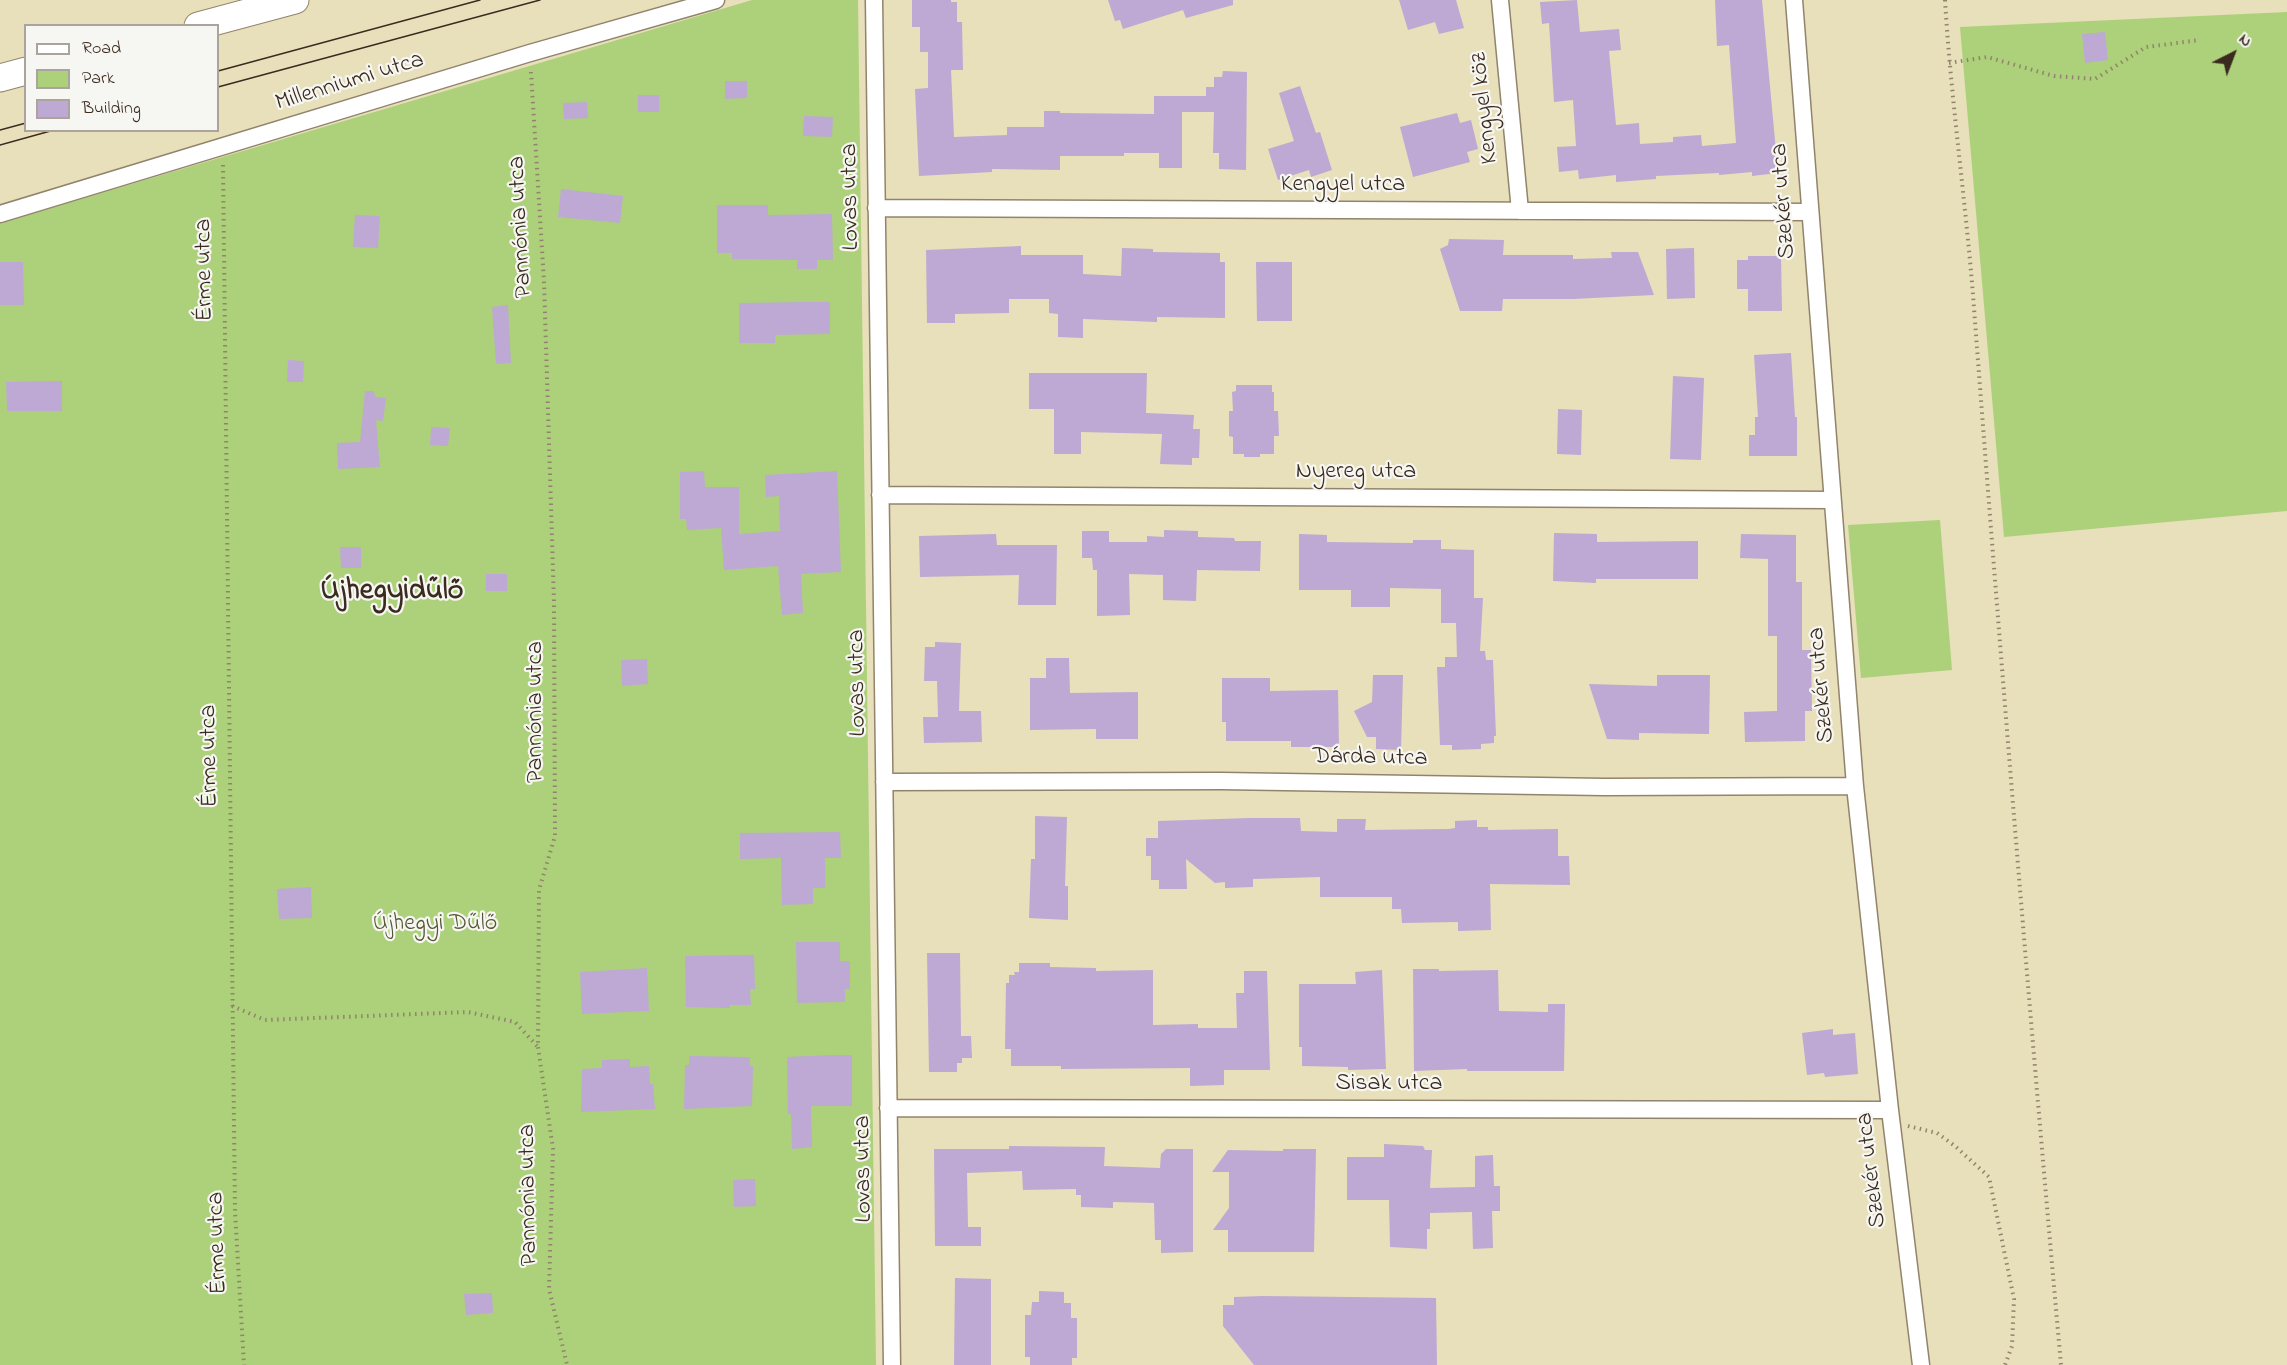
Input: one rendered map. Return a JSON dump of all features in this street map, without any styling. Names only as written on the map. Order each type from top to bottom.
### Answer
[{"type":"main road","points":[[205,24],[295,0]]},
{"type":"main road","points":[[0,78],[24,72]]},
{"type":"street","name":"Millenniumi utca","points":[[0,214],[530,53],[716,0]]},
{"type":"street","name":"Lovas utca","points":[[874,0],[892,1365]]},
{"type":"street","name":"Kengyel köz","points":[[1500,0],[1520,211]]},
{"type":"street","name":"Szekér utca","points":[[1794,0],[1855,786],[1921,1365]]},
{"type":"street","name":"Kengyel utca","points":[[876,208],[1809,212]]},
{"type":"street","name":"Nyereg utca","points":[[880,495],[1832,500]]},
{"type":"street","name":"Dárda utca","points":[[884,782],[1221,781],[1604,787],[1855,786]]},
{"type":"street","name":"Sisak utca","points":[[888,1108],[1891,1117]]},
{"type":"path","points":[[1945,0],[1949,63],[1969,250],[2014,834],[2061,1365]]},
{"type":"path","points":[[1949,63],[1987,57],[2054,76],[2095,79],[2146,47],[2200,40]]},
{"type":"path","name":"Pannónia utca","points":[[530,53],[544,282],[554,603],[555,836],[539,890],[538,1047],[553,1149],[549,1289],[567,1365]]},
{"type":"path","name":"Érme utca","points":[[223,147],[235,1212],[244,1365]]},
{"type":"path","points":[[232,1006],[265,1020],[468,1012],[515,1022],[538,1047]]},
{"type":"path","points":[[1891,1117],[1937,1133],[1989,1177],[2014,1299],[2012,1346],[2005,1365]]},
{"type":"green space","name":"Újhegyi Dűlő","points":[[752,0],[858,0],[876,1365],[0,1365],[0,223]]},
{"type":"green space","points":[[2287,12],[2287,511],[2004,537],[1960,27]]},
{"type":"green space","points":[[1940,520],[1952,670],[1861,678],[1848,525]]},
{"type":"building","points":[[912,0],[957,2],[957,22],[962,22],[963,70],[951,70],[954,137],[1007,135],[1007,127],[1044,127],[1044,111],[1154,114],[1154,96],[1206,96],[1206,87],[1214,87],[1214,77],[1222,77],[1223,71],[1247,72],[1246,170],[1219,169],[1219,153],[1213,153],[1214,112],[1182,112],[1182,168],[1159,168],[1159,153],[1124,153],[1124,156],[1060,156],[1060,170],[992,169],[992,172],[919,176],[915,89],[928,88],[928,52],[920,52],[920,27],[912,27]]},
{"type":"building","points":[[1108,0],[1233,0],[1233,5],[1186,18],[1183,10],[1123,29],[1120,20],[1115,21]]},
{"type":"building","points":[[1399,0],[1456,0],[1464,28],[1439,34],[1435,22],[1408,30]]},
{"type":"building","points":[[1577,0],[1580,32],[1619,29],[1621,50],[1609,51],[1616,125],[1639,123],[1640,144],[1673,142],[1673,137],[1701,135],[1702,146],[1736,143],[1729,45],[1717,46],[1715,0],[1762,0],[1778,173],[1752,176],[1752,172],[1656,176],[1656,179],[1616,182],[1616,175],[1579,179],[1578,170],[1559,172],[1557,147],[1576,146],[1573,100],[1554,102],[1549,23],[1542,24],[1540,2]]},
{"type":"building","points":[[2105,32],[2108,60],[2085,63],[2082,34]]},
{"type":"building","points":[[725,81],[747,81],[747,98],[725,99]]},
{"type":"building","points":[[1300,86],[1316,133],[1320,132],[1332,170],[1311,177],[1309,170],[1278,180],[1268,149],[1294,141],[1279,93]]},
{"type":"building","points":[[638,95],[659,95],[659,112],[638,112]]},
{"type":"building","points":[[587,102],[588,118],[564,119],[563,103]]},
{"type":"building","points":[[1457,113],[1460,123],[1471,120],[1478,149],[1467,152],[1470,162],[1413,177],[1400,127]]},
{"type":"building","points":[[804,116],[833,117],[832,137],[803,136]]},
{"type":"building","points":[[561,189],[623,196],[620,223],[558,217]]},
{"type":"building","points":[[717,205],[768,205],[768,215],[832,214],[833,260],[817,260],[817,269],[797,269],[797,260],[732,259],[732,253],[717,253]]},
{"type":"building","points":[[355,215],[380,216],[378,248],[353,247]]},
{"type":"building","points":[[1449,239],[1504,240],[1503,255],[1573,255],[1573,259],[1612,258],[1611,252],[1638,252],[1654,295],[1573,299],[1503,299],[1502,311],[1460,311],[1440,249],[1448,245]]},
{"type":"building","points":[[1021,246],[1021,255],[1083,255],[1083,274],[1121,276],[1122,248],[1153,249],[1153,252],[1220,253],[1220,262],[1225,262],[1225,318],[1157,317],[1157,322],[1083,319],[1083,338],[1058,337],[1058,314],[1049,313],[1049,299],[1009,299],[1009,313],[955,314],[955,323],[927,323],[926,250]]},
{"type":"building","points":[[1694,248],[1695,298],[1667,299],[1666,249]]},
{"type":"building","points":[[1748,256],[1781,256],[1782,311],[1748,311],[1748,289],[1737,289],[1737,260],[1748,260]]},
{"type":"building","points":[[0,262],[23,262],[24,305],[0,305]]},
{"type":"building","points":[[1256,262],[1292,262],[1292,321],[1257,321]]},
{"type":"building","points":[[830,302],[830,334],[775,335],[775,343],[739,343],[739,303]]},
{"type":"building","points":[[508,305],[511,363],[496,364],[492,307]]},
{"type":"building","points":[[1791,353],[1795,417],[1797,417],[1797,456],[1749,456],[1749,435],[1755,435],[1755,417],[1758,417],[1754,355]]},
{"type":"building","points":[[288,360],[304,361],[303,382],[287,382]]},
{"type":"building","points":[[1029,373],[1147,373],[1146,413],[1194,415],[1193,429],[1200,429],[1199,458],[1192,458],[1192,465],[1160,464],[1162,434],[1081,432],[1081,454],[1054,454],[1054,409],[1029,409]]},
{"type":"building","points":[[1673,376],[1704,378],[1701,460],[1670,459]]},
{"type":"building","points":[[62,381],[62,411],[7,411],[6,382]]},
{"type":"building","points":[[1236,385],[1272,385],[1274,411],[1278,411],[1279,436],[1274,436],[1274,454],[1244,457],[1244,454],[1233,454],[1233,437],[1229,436],[1229,411],[1233,411],[1232,392],[1236,391]]},
{"type":"building","points":[[365,391],[374,391],[375,397],[386,398],[383,421],[376,420],[380,467],[338,469],[337,443],[360,442]]},
{"type":"building","points":[[1558,409],[1582,410],[1581,455],[1557,454]]},
{"type":"building","points":[[431,427],[450,428],[448,446],[430,445]]},
{"type":"building","points":[[704,471],[705,487],[739,487],[739,534],[780,531],[779,496],[766,497],[765,475],[837,471],[841,572],[801,574],[803,613],[782,615],[778,566],[724,570],[721,528],[687,530],[686,519],[680,519],[680,472]]},
{"type":"building","points":[[1164,530],[1198,531],[1198,537],[1261,541],[1260,571],[1197,570],[1196,601],[1163,600],[1163,575],[1129,574],[1130,615],[1097,616],[1097,570],[1093,570],[1092,558],[1082,558],[1082,531],[1109,531],[1109,542],[1147,542],[1147,536],[1164,537]]},
{"type":"building","points":[[1554,533],[1597,534],[1597,542],[1698,541],[1698,579],[1596,579],[1596,583],[1553,581]]},
{"type":"building","points":[[996,534],[997,545],[1057,545],[1056,605],[1018,605],[1019,575],[920,577],[919,536]]},
{"type":"building","points":[[1299,534],[1327,535],[1327,542],[1413,543],[1413,540],[1441,540],[1441,549],[1474,550],[1474,598],[1483,598],[1480,651],[1485,651],[1486,660],[1493,660],[1496,736],[1494,736],[1494,743],[1481,744],[1481,749],[1452,750],[1452,745],[1440,745],[1437,667],[1445,667],[1445,657],[1457,657],[1456,623],[1441,623],[1441,589],[1390,588],[1390,607],[1351,607],[1351,590],[1299,590]]},
{"type":"building","points":[[1741,534],[1796,535],[1796,582],[1802,582],[1802,650],[1811,650],[1812,711],[1805,711],[1805,741],[1745,742],[1744,712],[1777,711],[1777,636],[1768,636],[1768,559],[1740,558]]},
{"type":"building","points":[[340,547],[361,547],[361,568],[341,568]]},
{"type":"building","points":[[486,574],[507,574],[507,591],[486,591]]},
{"type":"building","points":[[935,642],[961,643],[959,711],[981,711],[982,742],[924,743],[923,717],[938,717],[937,681],[924,681],[925,647],[935,647]]},
{"type":"building","points":[[1046,658],[1069,658],[1070,693],[1138,692],[1138,739],[1096,739],[1096,729],[1030,730],[1030,678],[1046,678]]},
{"type":"building","points":[[647,659],[648,684],[622,686],[621,660]]},
{"type":"building","points":[[1373,675],[1403,675],[1401,750],[1376,749],[1376,737],[1367,737],[1354,711],[1372,702]]},
{"type":"building","points":[[1657,675],[1710,675],[1709,734],[1639,733],[1639,740],[1607,739],[1589,684],[1657,686]]},
{"type":"building","points":[[1222,678],[1270,678],[1270,691],[1338,690],[1339,747],[1291,747],[1291,741],[1226,741],[1226,722],[1222,722]]},
{"type":"building","points":[[1035,816],[1067,817],[1065,886],[1068,886],[1068,920],[1029,918],[1031,859],[1035,859]]},
{"type":"building","points":[[1300,818],[1301,831],[1337,832],[1337,819],[1366,819],[1365,830],[1449,829],[1455,828],[1455,821],[1477,820],[1477,827],[1488,827],[1488,830],[1558,829],[1558,856],[1569,856],[1570,885],[1490,884],[1491,930],[1458,931],[1458,922],[1402,923],[1401,909],[1392,909],[1392,897],[1320,897],[1320,877],[1253,879],[1253,887],[1225,888],[1225,882],[1215,883],[1186,859],[1187,889],[1159,889],[1159,880],[1151,880],[1151,856],[1146,856],[1146,838],[1158,838],[1158,821]]},
{"type":"building","points":[[840,832],[841,858],[825,858],[825,888],[813,888],[813,904],[782,905],[781,858],[740,859],[740,833]]},
{"type":"building","points":[[311,887],[312,918],[279,919],[277,889]]},
{"type":"building","points":[[796,942],[840,942],[840,961],[850,961],[850,989],[845,989],[845,1002],[797,1003]]},
{"type":"building","points":[[927,953],[960,953],[961,1036],[971,1036],[972,1058],[962,1058],[962,1063],[957,1063],[957,1072],[929,1072]]},
{"type":"building","points":[[754,955],[755,989],[750,989],[751,1005],[730,1005],[730,1008],[686,1007],[685,956]]},
{"type":"building","points":[[1019,963],[1050,963],[1050,967],[1096,968],[1096,971],[1153,970],[1153,1025],[1198,1024],[1198,1028],[1237,1028],[1236,993],[1244,993],[1244,971],[1267,971],[1270,1070],[1224,1070],[1224,1085],[1190,1086],[1190,1068],[1061,1069],[1061,1066],[1011,1066],[1011,1049],[1005,1049],[1006,983],[1009,983],[1009,975],[1019,972]]},
{"type":"building","points":[[647,968],[649,1011],[582,1014],[580,972]]},
{"type":"building","points":[[1413,969],[1498,970],[1499,1011],[1548,1012],[1548,1004],[1565,1004],[1564,1071],[1467,1071],[1467,1069],[1414,1071]]},
{"type":"building","points":[[1382,970],[1386,1069],[1348,1070],[1348,1067],[1302,1066],[1302,1047],[1299,1047],[1299,984],[1356,984],[1355,972]]},
{"type":"building","points":[[1833,1029],[1833,1035],[1855,1033],[1858,1074],[1825,1077],[1824,1073],[1807,1075],[1802,1033]]},
{"type":"building","points":[[852,1055],[852,1106],[811,1106],[812,1147],[792,1149],[791,1114],[788,1114],[787,1057]]},
{"type":"building","points":[[689,1056],[750,1057],[750,1066],[753,1066],[752,1106],[684,1109],[685,1065],[689,1065]]},
{"type":"building","points":[[630,1059],[630,1067],[649,1066],[655,1109],[581,1112],[582,1069],[602,1068],[602,1060]]},
{"type":"building","points":[[1384,1144],[1423,1146],[1425,1150],[1432,1150],[1430,1188],[1475,1187],[1475,1156],[1493,1155],[1494,1186],[1500,1186],[1500,1211],[1492,1211],[1493,1248],[1473,1249],[1472,1212],[1430,1213],[1427,1249],[1390,1247],[1389,1200],[1347,1200],[1347,1157],[1384,1157]]},
{"type":"building","points":[[1009,1146],[1105,1147],[1104,1166],[1160,1168],[1161,1154],[1166,1149],[1193,1149],[1193,1252],[1161,1253],[1161,1240],[1155,1240],[1154,1203],[1113,1202],[1113,1208],[1081,1207],[1081,1195],[1076,1195],[1076,1189],[1023,1190],[1022,1171],[967,1173],[968,1227],[981,1227],[981,1246],[935,1246],[934,1149],[1009,1149]]},
{"type":"building","points":[[1283,1149],[1316,1149],[1314,1252],[1228,1252],[1228,1230],[1213,1230],[1229,1208],[1229,1172],[1212,1172],[1228,1150],[1283,1151]]},
{"type":"building","points":[[755,1179],[756,1206],[734,1207],[733,1180]]},
{"type":"building","points":[[955,1278],[991,1279],[991,1365],[954,1365]]},
{"type":"building","points":[[1039,1291],[1064,1292],[1064,1303],[1071,1303],[1071,1318],[1077,1318],[1077,1358],[1072,1358],[1072,1365],[1030,1365],[1030,1357],[1025,1357],[1025,1315],[1031,1315],[1032,1302],[1039,1302]]},
{"type":"building","points":[[492,1293],[493,1313],[466,1315],[464,1294]]},
{"type":"building","points":[[1234,1297],[1436,1298],[1437,1365],[1254,1365],[1223,1326],[1223,1305],[1234,1305]]},
{"type":"tram line","points":[[219,71],[480,0]]},
{"type":"tram line","points":[[219,87],[540,0]]},
{"type":"tram line","points":[[0,130],[24,124]]},
{"type":"tram line","points":[[0,145],[47,132]]},
{"type":"district","name":"Újhegyidűlő","points":[[392,593]]}]
